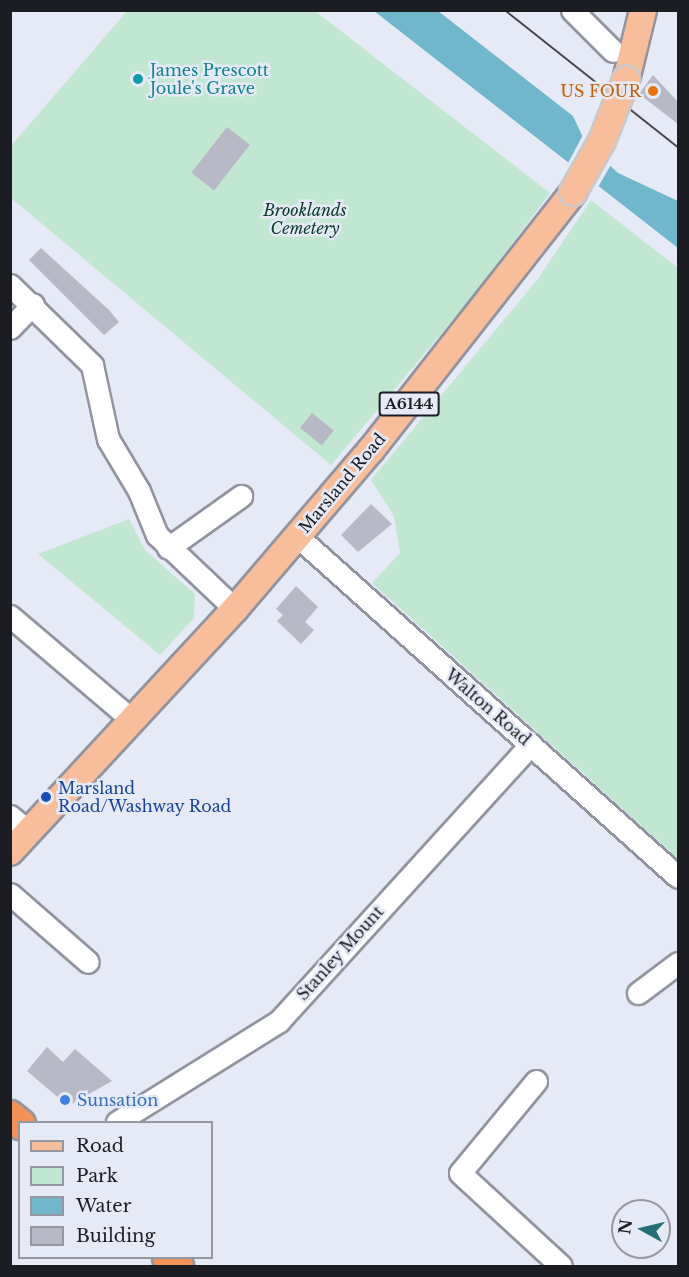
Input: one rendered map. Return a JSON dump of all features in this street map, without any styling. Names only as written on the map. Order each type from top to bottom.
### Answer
[{"type":"main road","name":"Marsland Road","points":[[10,852],[20,824],[132,720],[235,609],[466,336],[573,192],[602,141],[626,80],[643,10]]},
{"type":"main road","points":[[613,51],[626,80]]},
{"type":"street","points":[[572,10],[613,51]]},
{"type":"street","points":[[10,285],[33,304],[92,365],[108,439],[139,491],[151,525],[168,548],[235,609]]},
{"type":"street","points":[[10,328],[33,304]]},
{"type":"street","points":[[168,548],[244,496]]},
{"type":"street","name":"Walton Road","points":[[297,536],[678,877]]},
{"type":"street","points":[[10,616],[132,720]]},
{"type":"street","name":"Stanley Mount","points":[[119,1121],[279,1021],[531,744]]},
{"type":"street","points":[[10,894],[88,962]]},
{"type":"street","points":[[638,993],[678,963]]},
{"type":"street","points":[[536,1081],[460,1173],[561,1266]]},
{"type":"green space","name":"Brooklands Cemetery","points":[[127,11],[315,11],[550,193],[473,296],[331,465],[11,198],[10,147]]},
{"type":"green space","points":[[591,200],[678,268],[678,859],[372,583],[400,553],[394,516],[371,480],[537,280]]},
{"type":"green space","points":[[129,519],[145,550],[195,594],[194,618],[160,655],[38,554]]},
{"type":"water","points":[[374,11],[438,11],[573,116],[585,142],[618,173],[678,201],[678,248]]},
{"type":"pier","points":[[584,133],[612,163],[597,189],[567,165]]},
{"type":"building","points":[[653,75],[678,102],[678,124],[639,94]]},
{"type":"building","points":[[227,127],[250,145],[214,191],[191,173]]},
{"type":"building","points":[[41,248],[109,310],[119,322],[104,335],[29,260]]},
{"type":"building","points":[[312,413],[334,431],[322,445],[300,428]]},
{"type":"building","points":[[371,504],[392,524],[358,552],[341,535]]},
{"type":"building","points":[[296,586],[318,607],[305,622],[314,630],[301,644],[277,621],[283,615],[276,609]]},
{"type":"building","points":[[47,1047],[63,1062],[75,1049],[112,1081],[68,1106],[27,1071]]},
{"type":"tram line","points":[[505,10],[678,147]]},
{"type":"place","name":"James Prescott Joule's Grave","points":[[138,79]]},
{"type":"place","name":"US FOUR","points":[[653,91]]},
{"type":"place","name":"Marsland Road/Washway Road","points":[[46,797]]},
{"type":"place","name":"Sunsation","points":[[65,1100]]}]
